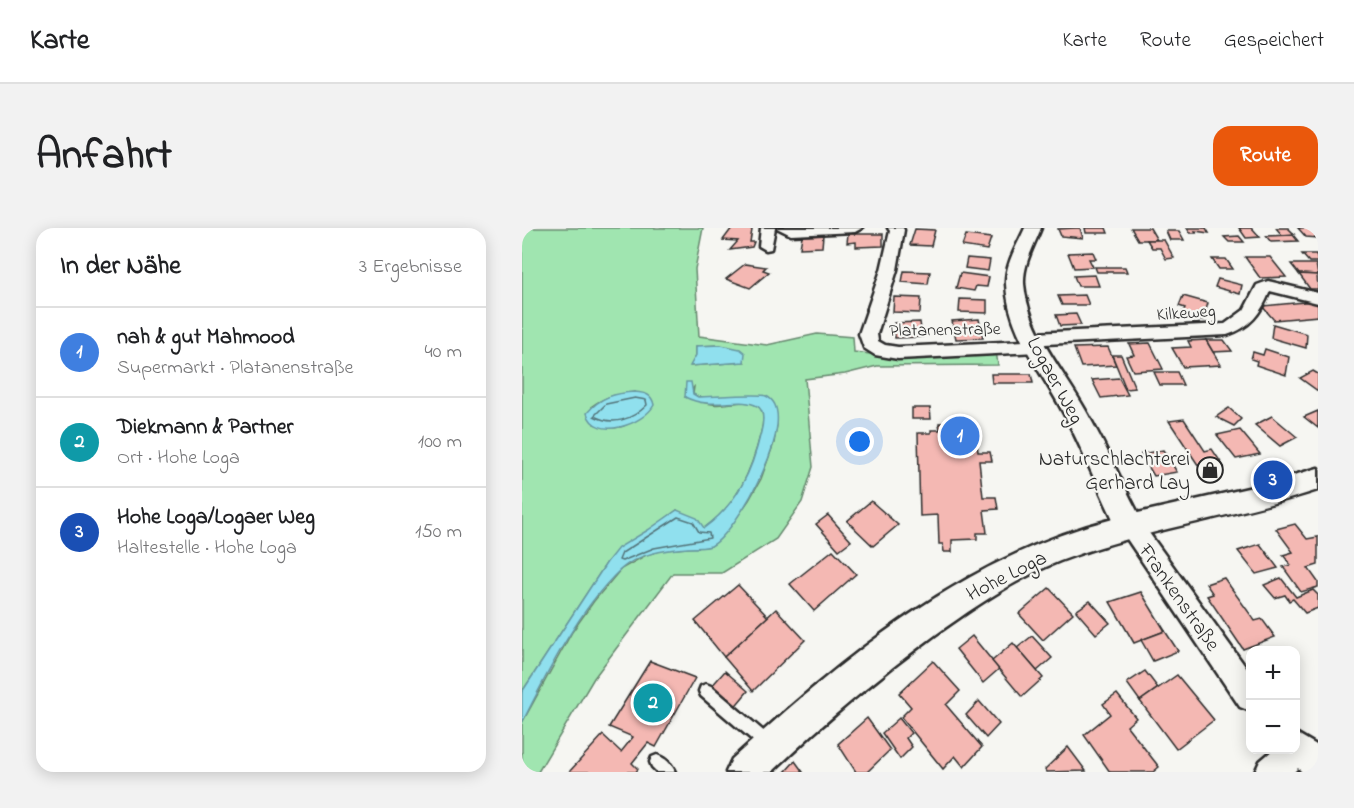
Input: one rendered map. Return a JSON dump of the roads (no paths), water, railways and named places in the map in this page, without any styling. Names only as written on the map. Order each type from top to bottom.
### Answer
[{"type":"street","points":[[767,233],[776,238],[787,230],[855,228]]},
{"type":"street","name":"Platanenstraße","points":[[895,228],[897,230],[896,240],[889,271],[868,334],[870,344],[881,351],[898,353],[1035,342]]},
{"type":"street","name":"Logaer Weg","points":[[1033,228],[1016,267],[1015,284],[1018,302],[1035,342],[1077,416],[1131,526]]},
{"type":"street","name":"Kilkeweg","points":[[1035,342],[1227,328],[1238,325],[1250,316],[1263,288],[1268,286],[1318,298]]},
{"type":"street","name":"Hohe Loga","points":[[745,772],[857,673],[965,595],[1017,565],[1070,544],[1131,526],[1254,500],[1318,479]]},
{"type":"street","name":"Frankenstraße","points":[[1131,526],[1246,690]]},
{"type":"street","points":[[1300,752],[1318,765]]},
{"type":"street","points":[[1271,772],[1291,754]]},
{"type":"lane","points":[[705,691],[771,747]]},
{"type":"water","points":[[721,345],[740,349],[745,353],[744,362],[690,366],[696,355],[696,346]]},
{"type":"water","points":[[686,382],[691,382],[693,394],[698,397],[762,395],[766,396],[776,407],[777,425],[772,448],[750,497],[722,537],[711,546],[652,553],[627,564],[620,570],[591,603],[565,642],[522,723],[522,692],[618,548],[677,510],[697,518],[704,528],[735,497],[748,473],[762,429],[763,418],[760,408],[743,402],[695,401],[685,397]]},
{"type":"water","points":[[635,392],[652,398],[654,405],[649,412],[631,424],[620,427],[599,427],[592,422],[587,413],[597,403],[614,395]]},
{"type":"place","name":"nah & gut Mahmood","points":[[960,436]]},
{"type":"place","name":"Naturschlachterei Gerhard Lay","points":[[1210,470]]},
{"type":"place","name":"Hohe Loga/Logaer Weg","points":[[1273,480]]},
{"type":"place","name":"Diekmann & Partner","points":[[653,703]]}]
